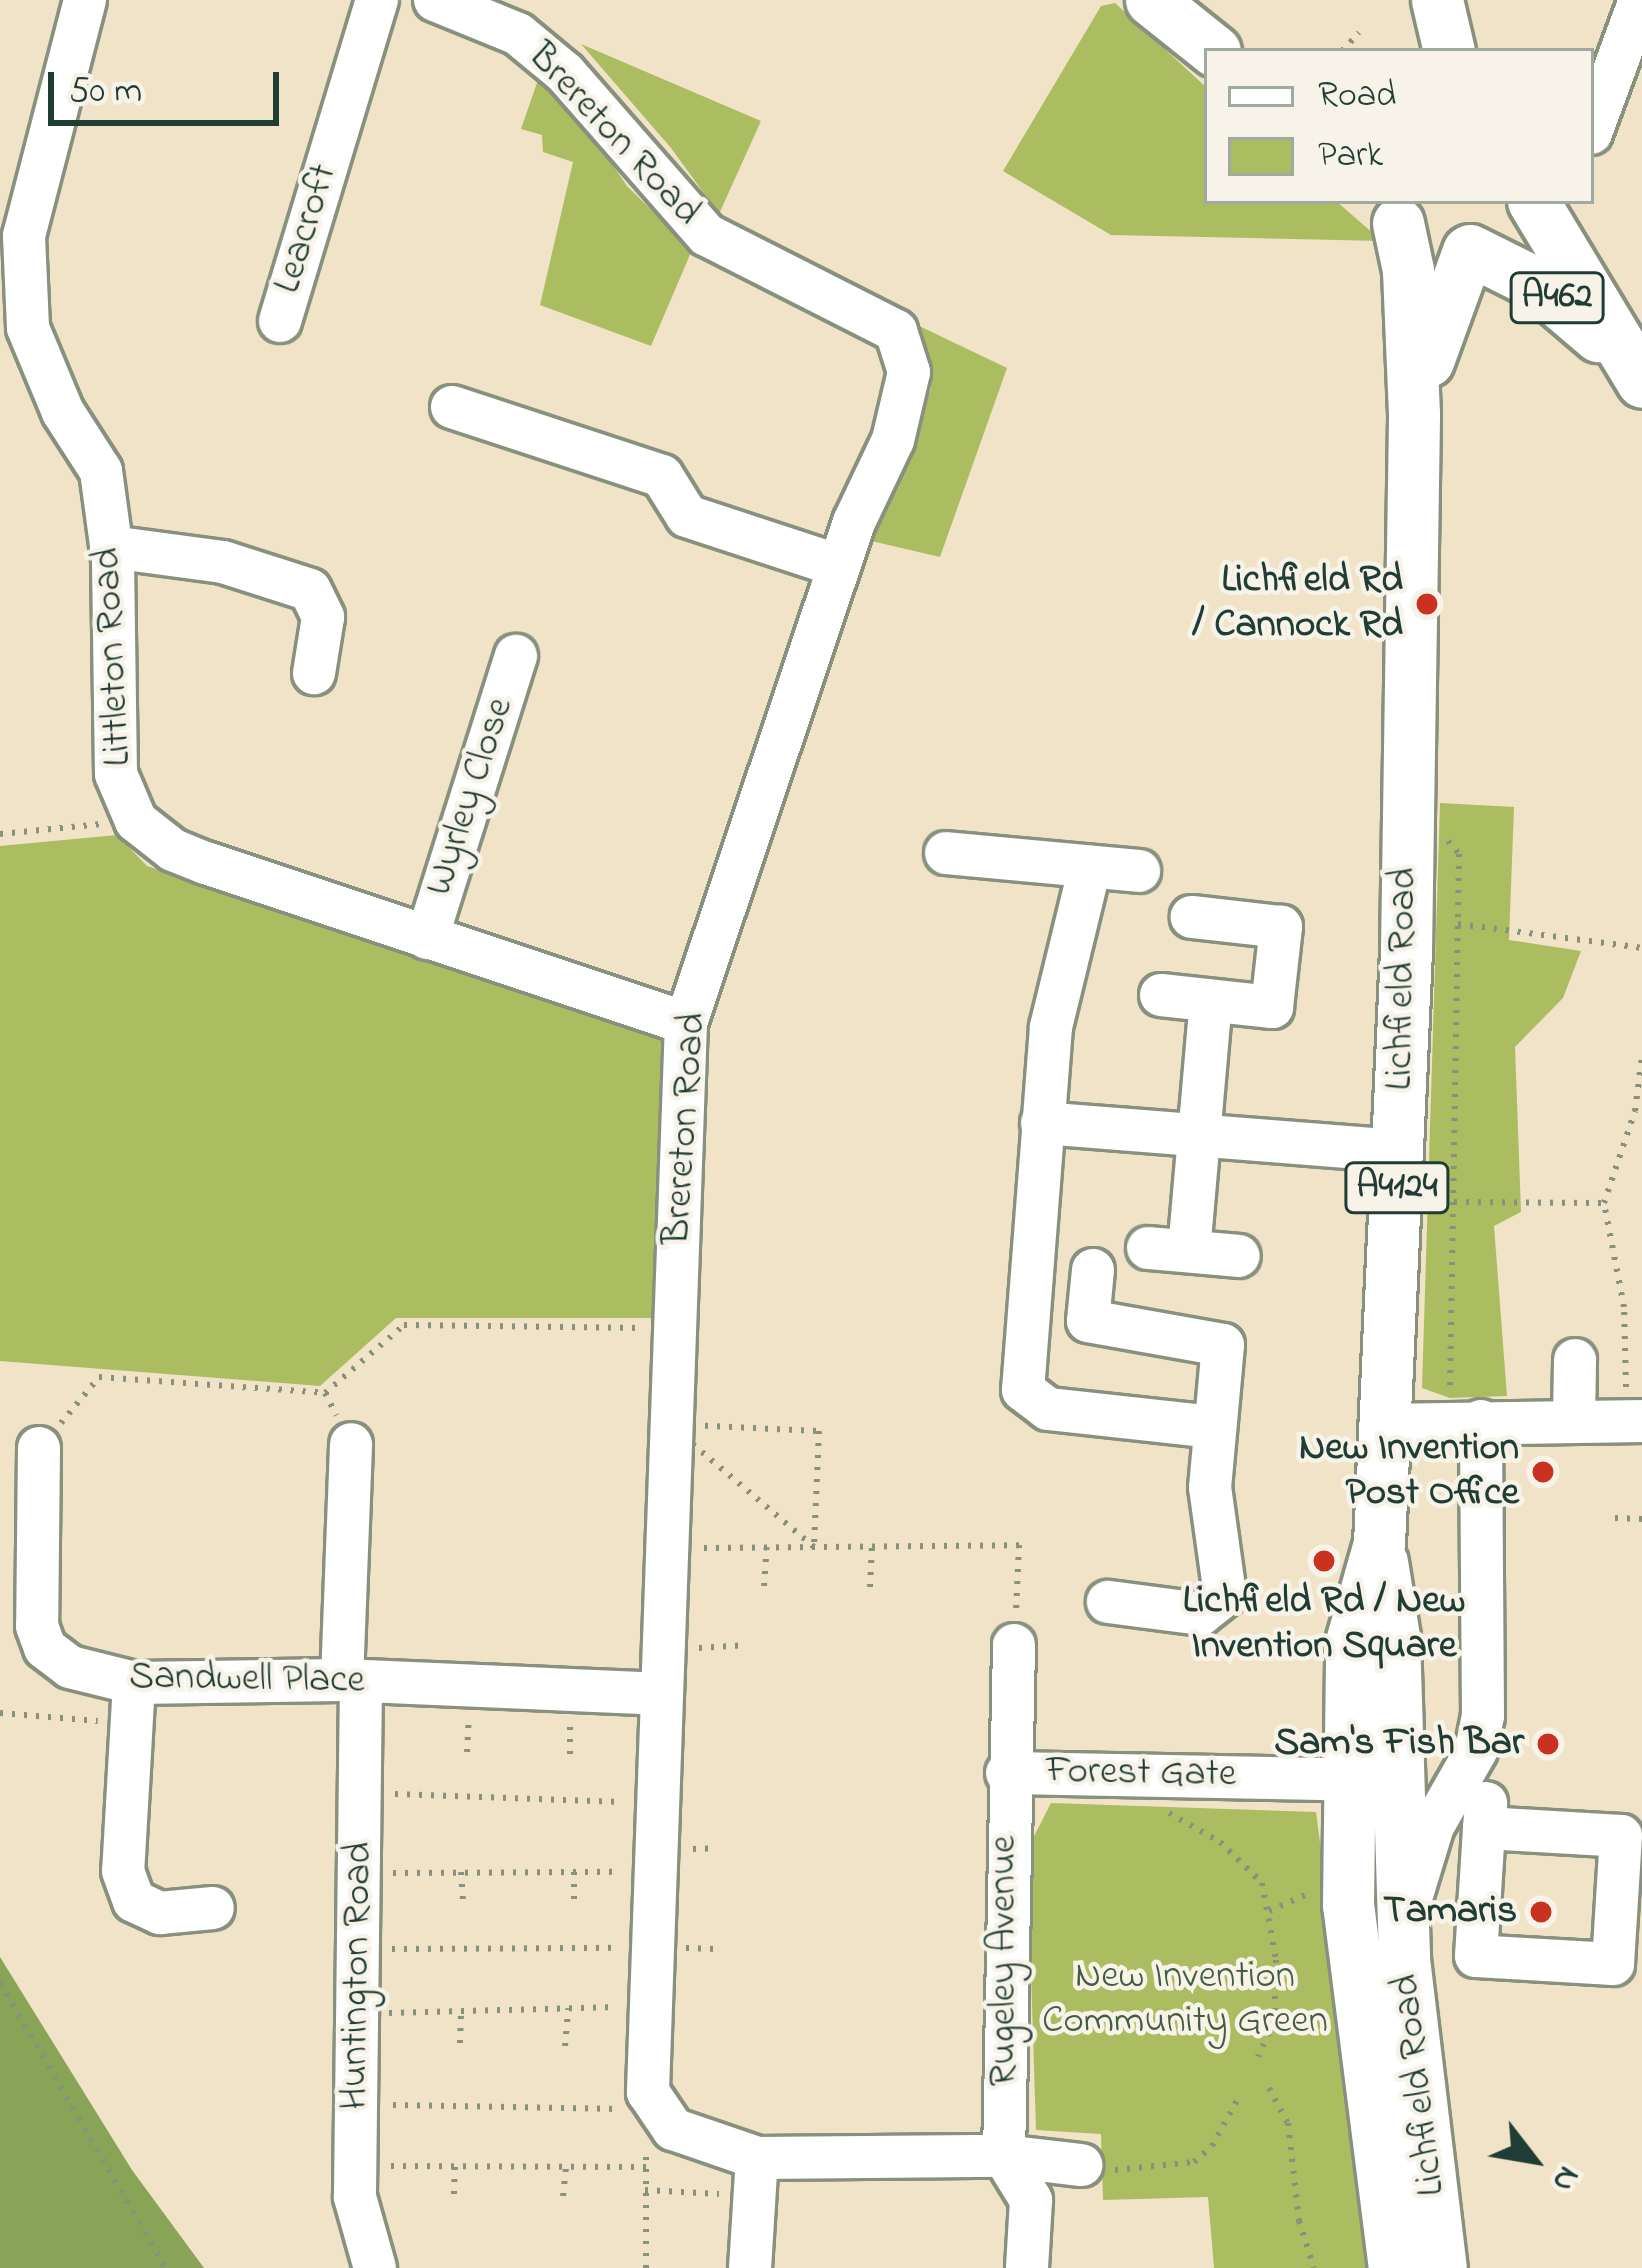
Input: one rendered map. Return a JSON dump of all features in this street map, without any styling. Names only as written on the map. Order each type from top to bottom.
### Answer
[{"type":"main road","points":[[1151,0],[1211,48]]},
{"type":"main road","points":[[1423,48],[1427,0]]},
{"type":"main road","points":[[1437,0],[1448,48]]},
{"type":"main road","name":"Lichfield Road","points":[[1414,414],[1442,304],[1469,250],[1494,236],[1510,204]]},
{"type":"main road","name":"A462","points":[[1535,204],[1636,374]]},
{"type":"main road","points":[[1389,211],[1422,246],[1469,250]]},
{"type":"main road","name":"Lichfield Road","points":[[1389,211],[1408,270],[1414,414],[1399,1151],[1378,1544],[1351,1642],[1405,1959],[1441,2268]]},
{"type":"main road","name":"A462","points":[[1469,250],[1537,283],[1636,374]]},
{"type":"main road","name":"Lichfield Road","points":[[1371,1780],[1356,1998],[1394,2268]]},
{"type":"street","name":"Littleton Road","points":[[85,0],[24,236],[28,328],[63,412],[101,471],[111,548],[116,774],[136,821],[172,850],[686,1023]]},
{"type":"street","name":"Leacroft","points":[[280,321],[377,0]]},
{"type":"street","name":"Brereton Road","points":[[435,0],[518,34],[565,73],[707,235],[896,331],[909,371],[905,398],[839,566],[686,1023],[658,1694],[648,2101]]},
{"type":"street","points":[[1594,118],[1640,0]]},
{"type":"street","points":[[452,407],[662,476],[687,516],[839,566]]},
{"type":"street","points":[[111,548],[223,562],[310,590],[323,617],[314,674]]},
{"type":"street","name":"Wyrley Close","points":[[427,938],[515,656]]},
{"type":"street","points":[[946,854],[1139,871]]},
{"type":"street","points":[[1090,867],[1051,1027],[1023,1390],[1032,1401],[1067,1413],[1214,1427]]},
{"type":"street","points":[[1161,995],[1272,1007],[1281,927],[1192,917]]},
{"type":"street","points":[[1211,1001],[1200,1133],[1168,1250],[1239,1256]]},
{"type":"street","points":[[1042,1123],[1399,1151]]},
{"type":"street","points":[[1093,1270],[1088,1321],[1222,1345],[1210,1487],[1228,1578],[1215,1608],[1187,1614],[1108,1602]]},
{"type":"street","points":[[1574,1360],[1574,1419]]},
{"type":"street","points":[[1386,1425],[1635,1421]]},
{"type":"street","points":[[1466,1422],[1484,1717],[1472,1801],[1476,1956],[1613,1964],[1621,1836],[1472,1801]]},
{"type":"street","points":[[351,1444],[351,1680]]},
{"type":"street","name":"Sandwell Place","points":[[39,1448],[37,1626],[45,1648],[133,1703],[351,1680],[658,1694]]},
{"type":"street","name":"Rugeley Avenue","points":[[1014,1645],[1006,1773],[1004,2156],[1031,2200],[1027,2268]]},
{"type":"street","name":"Huntington Road","points":[[351,1680],[360,1792],[355,2197],[375,2268]]},
{"type":"street","points":[[133,1703],[123,1871],[134,1901],[160,1913],[213,1908]]},
{"type":"street","name":"Forest Gate","points":[[1006,1773],[1447,1782],[1472,1801]]},
{"type":"street","points":[[1472,1801],[1642,1814]]},
{"type":"street","points":[[1405,1959],[1415,1873],[1472,1801]]},
{"type":"street","points":[[648,2101],[673,2129],[755,2176],[1004,2156],[1082,2164]]},
{"type":"street","points":[[750,2268],[755,2176]]},
{"type":"path","points":[[1345,48],[1359,33]]},
{"type":"path","points":[[0,834],[136,821]]},
{"type":"path","points":[[1436,827],[1459,854],[1454,1202],[1466,1422]]},
{"type":"path","points":[[1458,925],[1642,948]]},
{"type":"path","points":[[1635,1421],[1624,1307],[1604,1203],[1635,1112],[1642,1057]]},
{"type":"path","points":[[1454,1202],[1604,1203]]},
{"type":"path","points":[[39,1448],[99,1377],[325,1394],[404,1325],[674,1328]]},
{"type":"path","points":[[325,1394],[351,1444]]},
{"type":"path","points":[[669,1424],[814,1547]]},
{"type":"path","points":[[669,1424],[819,1431],[814,1547]]},
{"type":"path","points":[[1615,1518],[1642,1519]]},
{"type":"path","points":[[664,1548],[1019,1545],[1014,1645]]},
{"type":"path","points":[[870,1587],[872,1546]]},
{"type":"path","points":[[764,1586],[767,1547]]},
{"type":"path","points":[[0,1713],[133,1703]]},
{"type":"path","points":[[1146,1774],[1175,1823],[1220,1842],[1262,1883],[1276,1960],[1274,2022],[1258,2057]]},
{"type":"path","points":[[360,1792],[655,1804]]},
{"type":"path","points":[[461,1872],[463,1900]]},
{"type":"path","points":[[574,1872],[574,1902]]},
{"type":"path","points":[[359,1873],[653,1872]]},
{"type":"path","points":[[358,1950],[716,1949]]},
{"type":"path","points":[[0,1983],[166,2268]]},
{"type":"path","points":[[357,2013],[650,2006]]},
{"type":"path","points":[[565,2045],[568,2008]]},
{"type":"path","points":[[460,2011],[460,2043]]},
{"type":"path","points":[[1269,2088],[1288,2123],[1299,2222],[1315,2268]]},
{"type":"path","points":[[1082,2164],[1120,2171],[1194,2162],[1212,2146],[1241,2093]]},
{"type":"path","points":[[356,2105],[648,2101],[646,2268]]},
{"type":"path","points":[[356,2166],[646,2167]]},
{"type":"path","points":[[454,2194],[455,2166]]},
{"type":"path","points":[[563,2196],[566,2167]]},
{"type":"path","points":[[645,2190],[755,2176]]},
{"type":"green space","points":[[1115,3],[1204,85],[1204,204],[1339,204],[1382,241],[1111,235],[1003,171],[1101,6]]},
{"type":"green space","points":[[581,44],[761,121],[719,214],[671,148]]},
{"type":"green space","points":[[538,80],[577,112],[627,186],[692,250],[651,346],[540,305],[573,162],[543,152],[542,135],[521,129]]},
{"type":"green space","points":[[913,323],[1007,368],[940,557],[867,540],[931,389]]},
{"type":"green space","points":[[1440,803],[1514,807],[1509,940],[1581,951],[1563,998],[1515,1047],[1521,1212],[1494,1226],[1507,1396],[1450,1398],[1422,1388]]},
{"type":"green space","points":[[117,835],[147,866],[665,1030],[657,1318],[396,1318],[320,1386],[0,1361],[0,846]]},
{"type":"green space","name":"New Invention Community Green","points":[[1051,1803],[1316,1812],[1376,2268],[1214,2268],[1208,2197],[1103,2200],[1101,2134],[1036,2130],[1027,1850]]},
{"type":"green space","points":[[0,1957],[132,2170],[204,2268],[0,2268]]},
{"type":"place","name":"Lichfield Rd / Cannock Rd","points":[[1427,604]]},
{"type":"place","name":"New Invention Post Office","points":[[1543,1472]]},
{"type":"place","name":"Lichfield Rd / New Invention Square","points":[[1324,1561]]},
{"type":"place","name":"Sam's Fish Bar","points":[[1548,1744]]},
{"type":"place","name":"Tamaris","points":[[1541,1912]]}]
